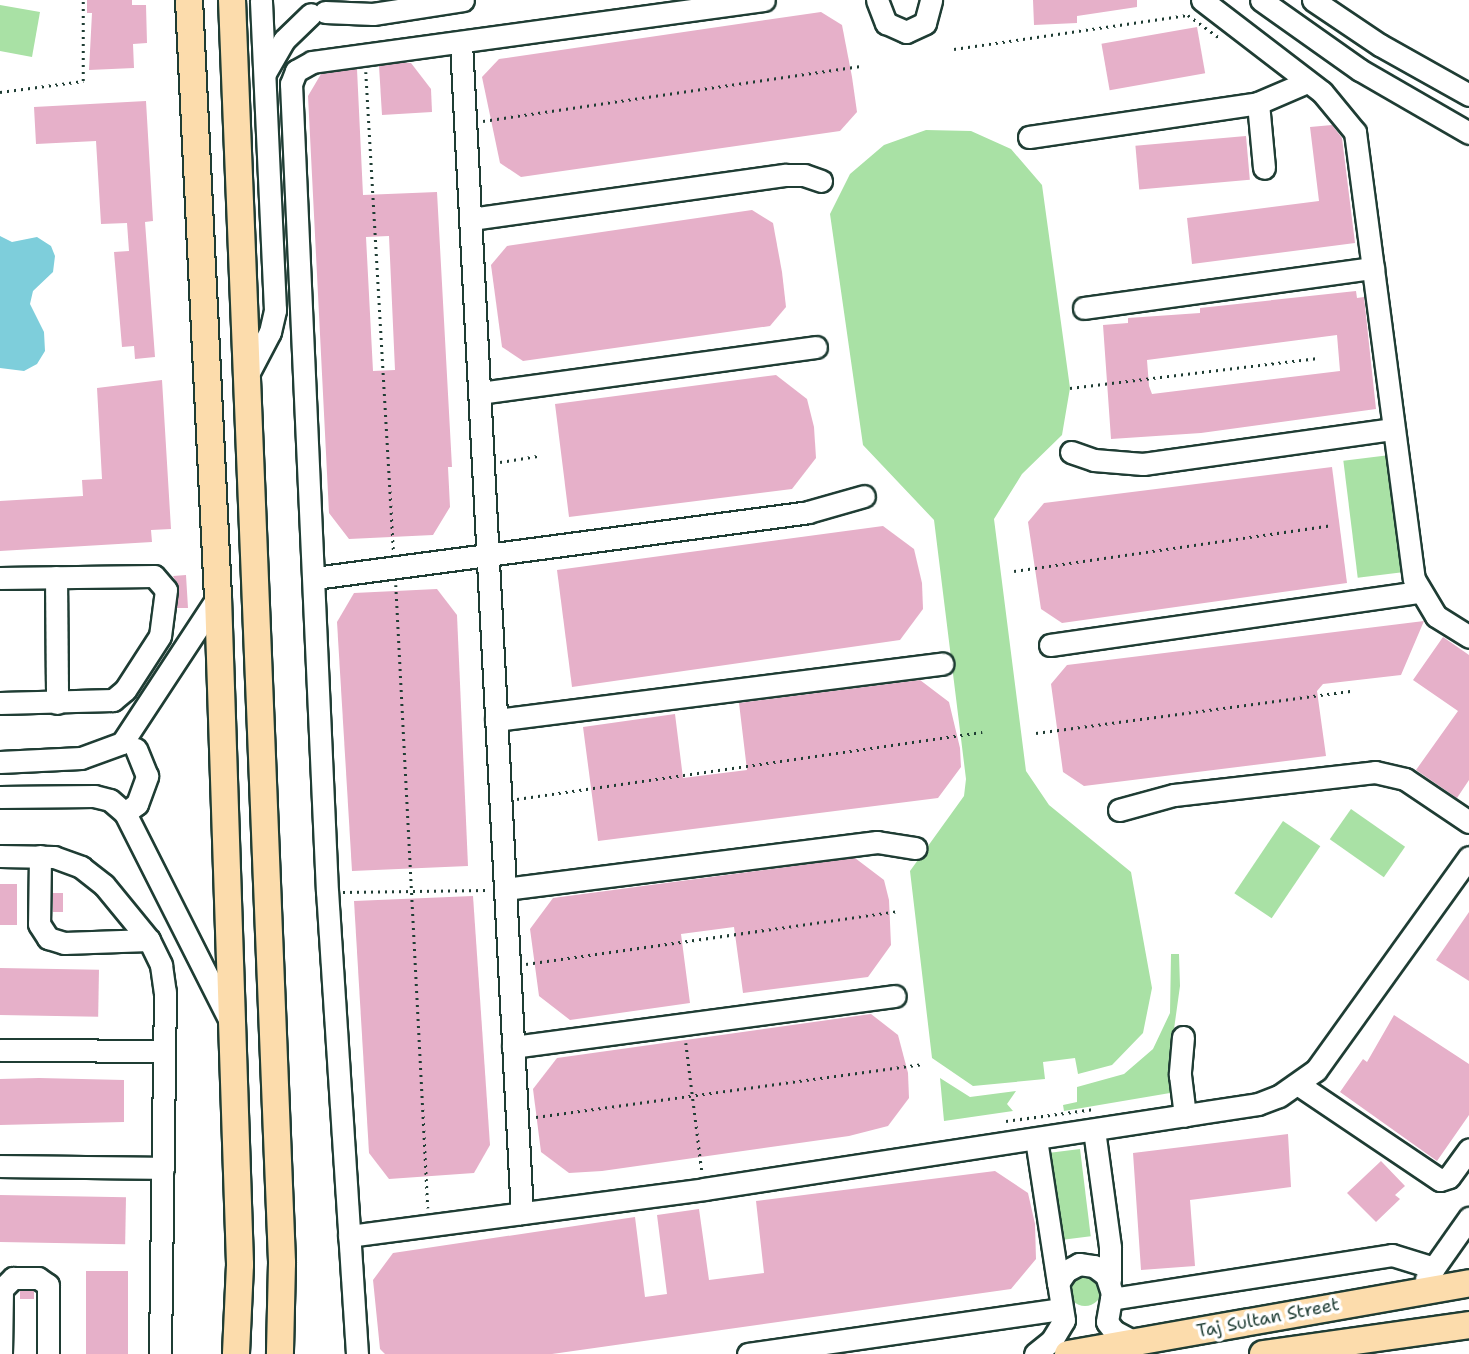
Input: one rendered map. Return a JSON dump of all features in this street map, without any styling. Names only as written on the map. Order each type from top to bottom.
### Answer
[{"type":"main road","points":[[189,0],[218,597],[240,1265],[236,1354]]},
{"type":"main road","points":[[232,0],[250,370],[282,1263],[279,1354]]},
{"type":"main road","name":"Taj Sultan Street","points":[[1068,1354],[1469,1283]]},
{"type":"main road","name":"Taj Sultan Street","points":[[1263,1354],[1469,1325]]},
{"type":"street","points":[[250,370],[270,332],[275,310],[261,0]]},
{"type":"street","points":[[363,0],[388,9]]},
{"type":"street","points":[[265,73],[292,31],[317,7],[373,14],[388,9],[460,0]]},
{"type":"street","points":[[357,1354],[327,892],[315,578],[289,94],[296,71],[303,65],[365,54],[764,0]]},
{"type":"street","points":[[877,0],[886,23],[906,32],[925,23],[931,0]]},
{"type":"street","points":[[1202,0],[1235,23],[1335,104],[1355,132],[1392,429],[1419,592],[1436,616],[1469,637]]},
{"type":"street","points":[[1261,0],[1360,70],[1469,132]]},
{"type":"street","points":[[1313,0],[1380,45],[1469,95]]},
{"type":"street","points":[[461,43],[522,1213]]},
{"type":"street","points":[[1029,137],[1253,104],[1307,82]]},
{"type":"street","points":[[1253,104],[1259,169]]},
{"type":"street","points":[[471,219],[804,174],[821,181]]},
{"type":"street","points":[[1084,308],[1373,268]]},
{"type":"street","points":[[480,393],[816,347]]},
{"type":"street","points":[[1071,452],[1119,464],[1143,464],[1392,429]]},
{"type":"street","points":[[315,578],[487,558],[808,512],[864,496]]},
{"type":"street","points":[[0,578],[154,576],[162,581],[166,590],[160,636],[119,696],[106,703],[0,703]]},
{"type":"street","points":[[56,577],[57,703]]},
{"type":"street","points":[[1050,645],[1419,592]]},
{"type":"street","points":[[0,762],[74,759],[105,753],[122,743],[218,597]]},
{"type":"street","points":[[496,720],[942,664]]},
{"type":"street","points":[[74,759],[105,762],[136,749],[152,701]]},
{"type":"street","points":[[125,813],[137,804],[145,783],[144,761],[136,749]]},
{"type":"street","points":[[38,796],[39,761]]},
{"type":"street","points":[[1119,810],[1174,795],[1375,772],[1405,779],[1469,822]]},
{"type":"street","points":[[0,797],[94,796],[110,800],[125,813],[230,1021]]},
{"type":"street","points":[[505,889],[877,842],[916,848]]},
{"type":"street","points":[[0,856],[40,856],[68,861],[93,875],[149,940],[164,978],[160,1354]]},
{"type":"street","points":[[40,856],[39,924],[48,938],[64,943],[149,940]]},
{"type":"street","points":[[349,1236],[704,1189],[1036,1139],[1094,1119],[1185,1116],[1258,1104],[1299,1084],[1315,1070],[1469,857]]},
{"type":"street","points":[[513,1047],[895,996]]},
{"type":"street","points":[[1183,1037],[1185,1116]]},
{"type":"street","points":[[0,1050],[164,1051]]},
{"type":"street","points":[[1299,1084],[1440,1180],[1450,1177],[1469,1149]]},
{"type":"street","points":[[1094,1119],[1110,1247],[1107,1322],[1114,1331],[1137,1343]]},
{"type":"street","points":[[1035,1354],[1058,1333],[1062,1309],[1036,1139]]},
{"type":"street","points":[[0,1166],[163,1168]]},
{"type":"street","points":[[1419,1290],[1469,1218]]},
{"type":"street","points":[[1110,1289],[1392,1255],[1434,1268]]},
{"type":"street","points":[[1058,1283],[1066,1271],[1079,1264],[1101,1269],[1110,1289]]},
{"type":"street","points":[[1,1354],[2,1289],[13,1278],[38,1278],[48,1285],[48,1354]]},
{"type":"street","points":[[748,1354],[1062,1309]]},
{"type":"path","points":[[0,92],[83,81],[83,0]]},
{"type":"path","points":[[954,49],[1188,15],[1219,39],[1235,23]]},
{"type":"path","points":[[365,54],[396,569],[429,1225]]},
{"type":"path","points":[[466,123],[859,66]]},
{"type":"path","points":[[1070,388],[1318,358]]},
{"type":"path","points":[[483,464],[538,456]]},
{"type":"path","points":[[1014,571],[1333,525]]},
{"type":"path","points":[[1036,733],[1350,691]]},
{"type":"path","points":[[500,801],[982,732]]},
{"type":"path","points":[[327,892],[505,889]]},
{"type":"path","points":[[509,966],[899,911]]},
{"type":"path","points":[[684,1025],[704,1189]]},
{"type":"path","points":[[517,1120],[921,1064]]},
{"type":"path","points":[[1006,1121],[1094,1119]]},
{"type":"green space","points":[[0,5],[40,12],[32,57],[0,51]]},
{"type":"green space","points":[[926,130],[971,131],[1011,149],[1042,185],[1070,388],[1062,435],[1022,474],[994,519],[1026,771],[1049,805],[1131,872],[1152,988],[1143,1033],[1112,1065],[1078,1074],[1075,1058],[1043,1062],[1045,1079],[973,1086],[932,1058],[910,871],[964,796],[966,779],[934,520],[863,445],[830,214],[850,174],[884,145]]},
{"type":"green space","points":[[1390,455],[1404,572],[1358,578],[1343,461]]},
{"type":"green space","points":[[1351,809],[1405,847],[1384,877],[1330,839]]},
{"type":"green space","points":[[1283,821],[1320,846],[1272,918],[1234,893]]},
{"type":"green space","points":[[1171,954],[1179,954],[1180,986],[1170,1058],[1170,1093],[1064,1111],[1063,1105],[1077,1102],[1077,1087],[1124,1074],[1153,1049],[1170,1013]]},
{"type":"green space","points":[[940,1078],[970,1097],[1016,1091],[1007,1104],[1013,1111],[944,1121]]},
{"type":"green space","points":[[1080,1149],[1091,1236],[1061,1240],[1050,1153]]},
{"type":"green space","points":[[1085,1272],[1097,1277],[1102,1289],[1097,1301],[1085,1306],[1073,1301],[1068,1289],[1073,1277]]},
{"type":"water","points":[[0,236],[12,242],[37,237],[51,246],[55,256],[53,272],[33,291],[30,304],[44,332],[45,351],[37,364],[24,371],[0,368]]},
{"type":"building","points":[[87,0],[132,0],[132,5],[146,5],[147,43],[133,44],[134,68],[89,70],[92,13],[87,13]]},
{"type":"building","points":[[1033,0],[1137,0],[1137,7],[1077,16],[1077,23],[1034,25]]},
{"type":"building","points":[[821,12],[842,25],[852,77],[857,112],[840,131],[521,177],[500,163],[482,77],[499,59]]},
{"type":"building","points":[[1197,27],[1205,73],[1110,90],[1101,44]]},
{"type":"building","points":[[411,63],[431,89],[432,112],[382,115],[379,66]]},
{"type":"building","points":[[357,69],[363,195],[437,192],[452,467],[448,467],[450,507],[433,535],[349,539],[329,513],[308,96],[321,74]],"holes":[[[389,236],[395,370],[373,371],[366,237]]]},
{"type":"building","points":[[146,101],[153,221],[145,222],[155,357],[135,359],[134,346],[122,347],[114,252],[129,251],[127,223],[101,224],[96,141],[36,144],[34,107]]},
{"type":"building","points":[[1332,125],[1342,138],[1355,243],[1192,264],[1187,218],[1319,201],[1310,127]]},
{"type":"building","points":[[1246,136],[1250,180],[1139,190],[1135,146]]},
{"type":"building","points":[[752,210],[773,223],[782,272],[786,307],[770,326],[523,361],[502,347],[491,265],[507,246]]},
{"type":"building","points":[[1356,291],[1357,298],[1364,297],[1376,409],[1201,433],[1111,439],[1103,325],[1128,323],[1128,318],[1200,313],[1200,308]],"holes":[[[1337,335],[1340,371],[1152,394],[1147,360]]]},
{"type":"building","points":[[776,375],[807,399],[814,427],[816,458],[792,489],[569,517],[555,404]]},
{"type":"building","points":[[162,380],[171,529],[151,530],[152,542],[0,551],[0,501],[83,496],[82,480],[102,479],[97,388]]},
{"type":"building","points":[[1332,467],[1347,583],[1062,623],[1041,609],[1028,522],[1044,503]]},
{"type":"building","points":[[883,526],[914,549],[922,583],[923,609],[900,640],[572,687],[557,570]]},
{"type":"building","points":[[186,575],[188,608],[177,608],[179,587],[173,576]]},
{"type":"building","points":[[437,589],[457,615],[468,866],[352,871],[337,622],[354,593]]},
{"type":"building","points":[[1424,621],[1401,675],[1323,684],[1317,691],[1326,756],[1084,786],[1063,772],[1051,684],[1067,665]]},
{"type":"building","points":[[1443,637],[1469,655],[1469,780],[1457,798],[1416,770],[1458,711],[1413,680]]},
{"type":"building","points":[[920,680],[949,702],[960,748],[961,767],[938,798],[598,841],[583,727],[675,714],[683,778],[747,770],[739,703]]},
{"type":"building","points":[[855,858],[884,880],[889,900],[891,945],[868,977],[743,993],[734,927],[681,934],[690,1003],[570,1020],[539,996],[530,929],[553,898]]},
{"type":"building","points":[[0,884],[17,884],[17,925],[0,925]]},
{"type":"building","points":[[53,893],[63,893],[63,912],[53,912]]},
{"type":"building","points":[[473,896],[490,1145],[474,1173],[389,1179],[369,1153],[354,901]]},
{"type":"building","points":[[1469,912],[1469,981],[1436,960]]},
{"type":"building","points":[[0,968],[99,970],[98,1017],[0,1015]]},
{"type":"building","points":[[871,1014],[898,1035],[908,1073],[909,1098],[888,1126],[849,1136],[602,1171],[569,1173],[541,1152],[533,1089],[557,1058]]},
{"type":"building","points":[[1394,1015],[1469,1064],[1469,1115],[1437,1161],[1340,1092],[1363,1059],[1367,1062]]},
{"type":"building","points":[[0,1079],[124,1080],[124,1122],[0,1125]]},
{"type":"building","points":[[1288,1134],[1291,1187],[1190,1200],[1195,1266],[1141,1270],[1133,1153]]},
{"type":"building","points":[[1381,1161],[1405,1186],[1395,1195],[1400,1199],[1376,1222],[1347,1193]]},
{"type":"building","points":[[995,1171],[1028,1193],[1035,1224],[1036,1259],[1011,1289],[552,1354],[385,1354],[380,1349],[373,1280],[393,1253],[635,1217],[645,1297],[667,1294],[657,1215],[699,1209],[709,1280],[764,1273],[756,1201]]},
{"type":"building","points":[[0,1195],[126,1197],[125,1244],[0,1242]]},
{"type":"building","points":[[86,1271],[128,1271],[128,1354],[86,1354]]},
{"type":"building","points":[[20,1291],[34,1291],[34,1299],[20,1299]]}]
